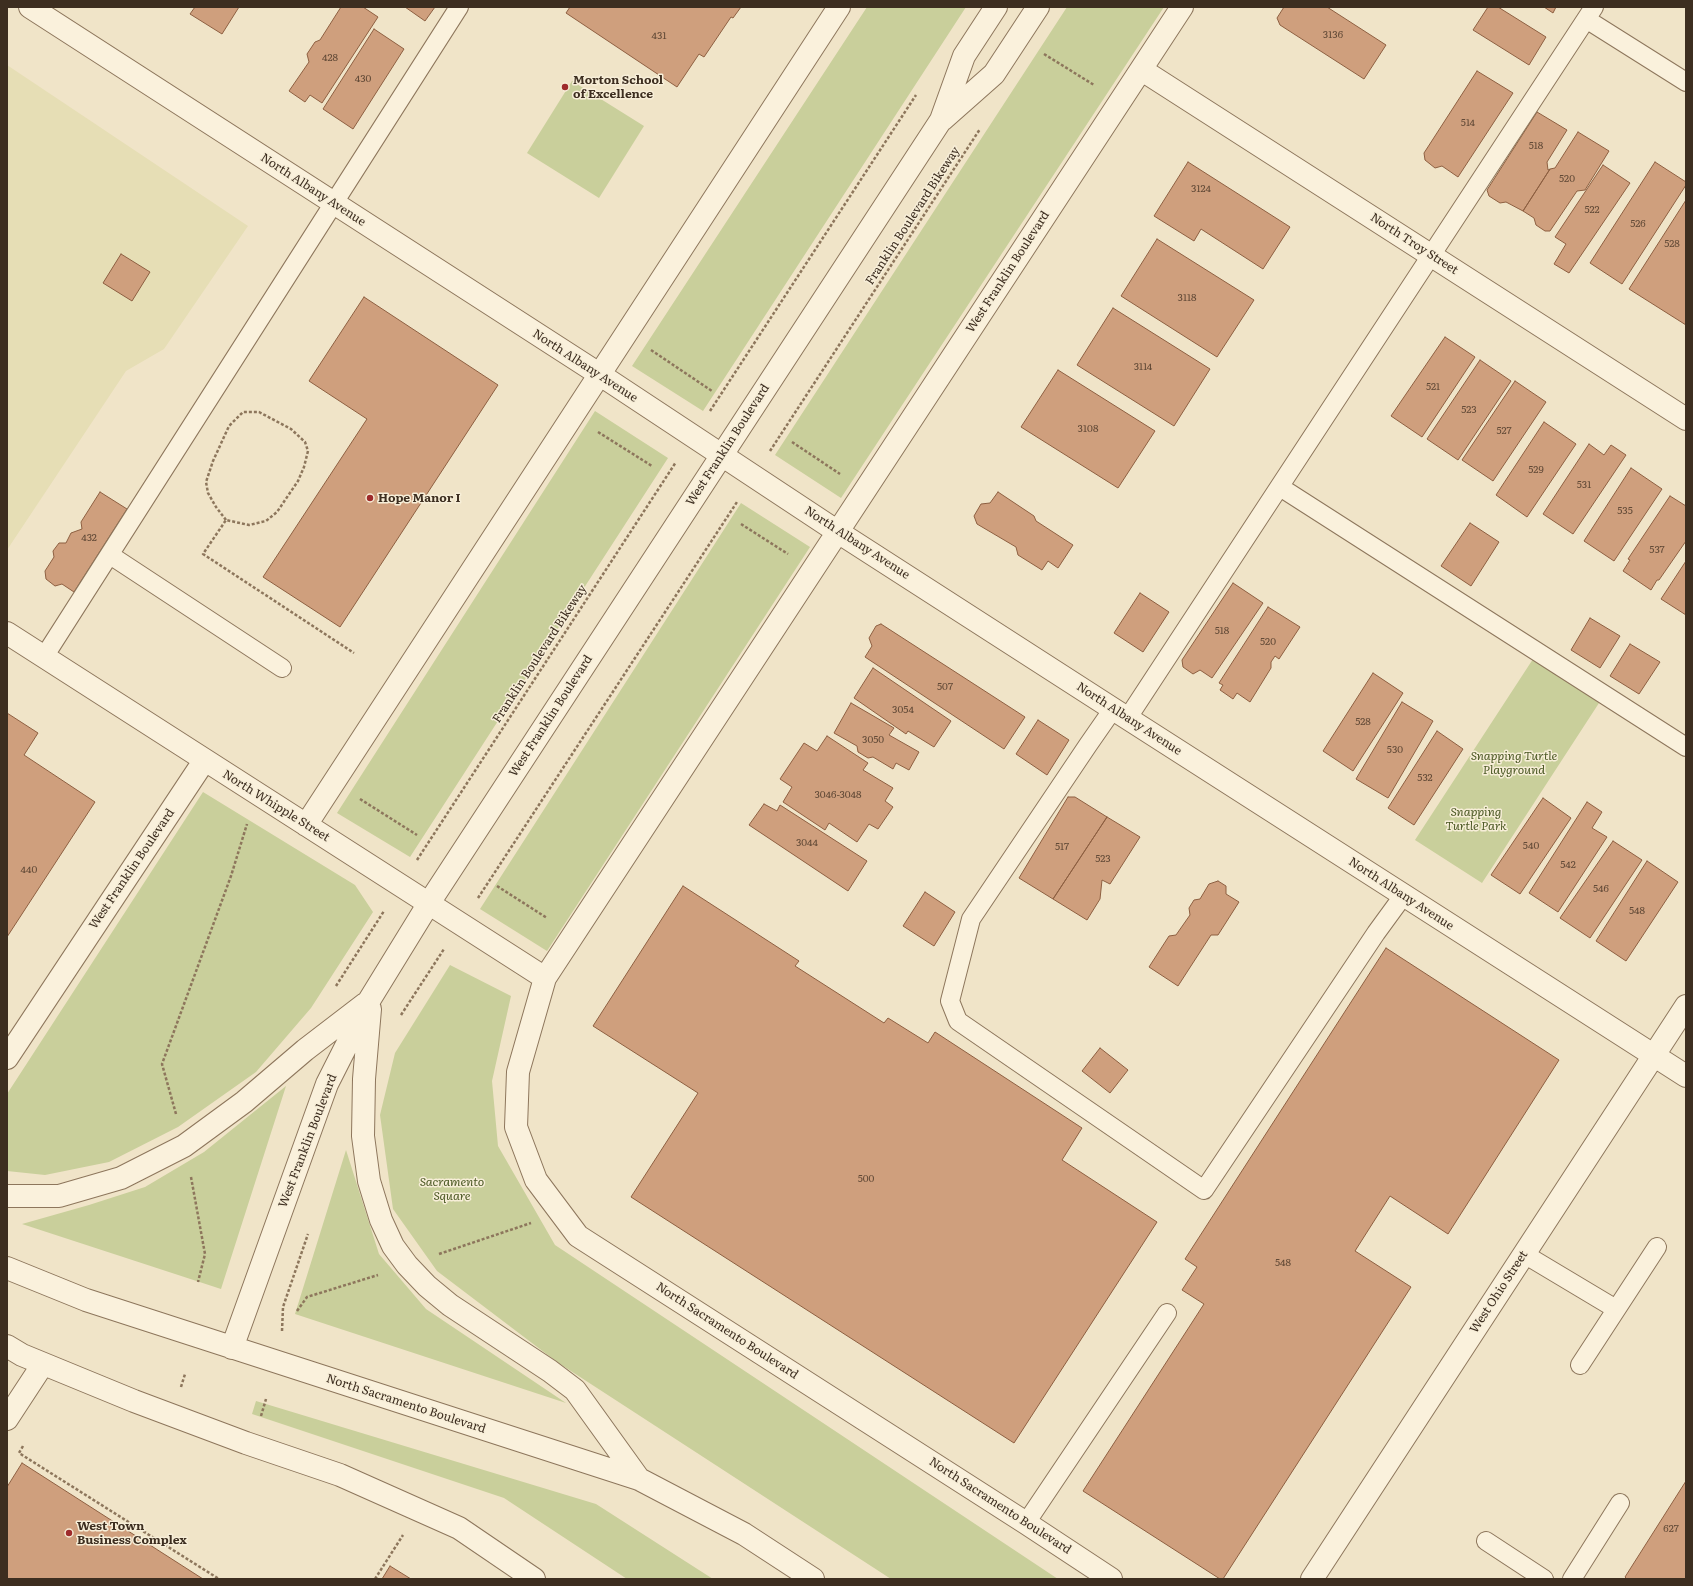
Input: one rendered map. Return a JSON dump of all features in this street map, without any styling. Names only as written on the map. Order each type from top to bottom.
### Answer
[{"type":"street","name":"North Albany Avenue","points":[[30,7],[599,374],[838,532],[1403,896],[1686,1076]]},
{"type":"street","points":[[306,825],[839,7]]},
{"type":"street","name":"West Franklin Boulevard","points":[[232,1348],[327,1084],[370,999],[428,903],[941,120],[964,56],[996,7]]},
{"type":"street","name":"West Franklin Boulevard","points":[[941,120],[994,74],[1038,7]]},
{"type":"street","name":"West Franklin Boulevard","points":[[545,978],[1182,7]]},
{"type":"street","name":"North Troy Street","points":[[1142,70],[1686,419]]},
{"type":"street","name":"North Whipple Street","points":[[7,633],[204,761],[545,978]]},
{"type":"street","name":"West Franklin Boulevard","points":[[7,1058],[204,761]]},
{"type":"street","name":"North Sacramento Boulevard","points":[[545,978],[518,1072],[516,1127],[536,1180],[578,1236],[1111,1579]]},
{"type":"street","points":[[7,1196],[59,1196],[121,1178],[184,1146],[244,1102],[370,999]]},
{"type":"street","points":[[370,999],[364,1079],[363,1136],[369,1180],[381,1220],[393,1246],[407,1265],[427,1286],[450,1305],[550,1371],[575,1390],[638,1479]]},
{"type":"street","name":"West Ohio Street","points":[[1312,1579],[1686,1006]]},
{"type":"street","name":"North Sacramento Boulevard","points":[[7,1268],[86,1300],[638,1479],[744,1534],[813,1579]]},
{"type":"street","points":[[7,1346],[44,1364],[246,1443],[340,1475],[459,1528],[534,1579]]},
{"type":"street","points":[[7,1419],[44,1364]]},
{"type":"lane","points":[[44,657],[459,7]]},
{"type":"lane","points":[[1403,896],[1204,1190],[958,1021],[950,1001],[972,919],[1120,714],[1280,487],[1430,255],[1590,13],[1686,82]]},
{"type":"lane","points":[[1280,487],[1686,747]]},
{"type":"lane","points":[[110,555],[282,668]]},
{"type":"lane","points":[[1580,1365],[1657,1247]]},
{"type":"lane","points":[[1524,1254],[1616,1309]]},
{"type":"lane","points":[[1026,1523],[1167,1313]]},
{"type":"lane","points":[[1572,1579],[1620,1504]]},
{"type":"lane","points":[[1486,1541],[1544,1579]]},
{"type":"path","points":[[1038,50],[1098,88]]},
{"type":"path","points":[[720,395],[920,89]]},
{"type":"path","name":"Franklin Boulevard Bikeway","points":[[780,434],[981,127]]},
{"type":"path","points":[[647,348],[712,391]]},
{"type":"path","points":[[243,412],[259,412],[291,430],[305,442],[308,451],[304,467],[298,481],[277,512],[266,521],[249,525],[226,520],[216,507],[208,492],[206,482],[213,461],[229,426],[243,412]]},
{"type":"path","points":[[592,428],[652,466]]},
{"type":"path","points":[[792,442],[842,475]]},
{"type":"path","name":"Franklin Boulevard Bikeway","points":[[428,842],[667,476]]},
{"type":"path","points":[[489,881],[728,516]]},
{"type":"path","points":[[226,520],[203,554],[354,653]]},
{"type":"path","points":[[741,524],[789,555]]},
{"type":"path","points":[[356,796],[417,835]]},
{"type":"path","points":[[177,1119],[162,1064],[231,876],[249,820]]},
{"type":"path","points":[[497,886],[553,922]]},
{"type":"path","points":[[333,991],[379,920]]},
{"type":"path","points":[[397,1022],[430,972]]},
{"type":"path","points":[[190,1172],[205,1254],[198,1282]]},
{"type":"path","points":[[435,1256],[533,1222]]},
{"type":"path","points":[[297,1311],[307,1297],[379,1275]]},
{"type":"path","points":[[181,1387],[185,1374]]},
{"type":"path","points":[[261,1417],[266,1400]]},
{"type":"path","points":[[26,1442],[19,1453],[219,1579]]},
{"type":"path","points":[[375,1579],[404,1532]]},
{"type":"shaded area","points":[[7,65],[248,226],[164,349],[126,371],[7,550]]},
{"type":"green space","points":[[867,7],[966,7],[703,411],[632,366]]},
{"type":"green space","points":[[1067,7],[1164,7],[841,498],[775,455]]},
{"type":"green space","points":[[572,81],[644,126],[599,198],[527,153]]},
{"type":"green space","points":[[595,411],[668,458],[410,857],[337,813]]},
{"type":"green space","points":[[741,503],[810,547],[547,951],[480,909]]},
{"type":"green space","name":"Snapping Turtle Playground","points":[[1533,659],[1599,703],[1482,883],[1415,840]]},
{"type":"green space","points":[[203,792],[355,885],[373,912],[311,1008],[256,1072],[178,1127],[109,1162],[45,1175],[7,1171],[7,1094]]},
{"type":"green space","name":"Sacramento Square","points":[[450,965],[511,996],[492,1081],[498,1146],[555,1245],[1058,1579],[891,1579],[557,1362],[437,1271],[393,1209],[380,1115],[395,1053]]},
{"type":"green space","points":[[286,1086],[221,1289],[22,1224],[145,1187],[204,1152]]},
{"type":"green space","points":[[346,1150],[379,1254],[426,1309],[566,1403],[295,1314]]},
{"type":"green space","points":[[256,1401],[596,1504],[713,1579],[627,1579],[504,1498],[252,1414]]},
{"type":"building","points":[[195,7],[239,7],[222,34],[190,14]]},
{"type":"building","points":[[341,7],[363,7],[378,17],[322,103],[310,95],[305,102],[289,91],[309,62],[307,54],[315,42],[320,40]]},
{"type":"building","points":[[405,7],[435,7],[425,21]]},
{"type":"building","points":[[570,7],[741,7],[733,18],[731,17],[704,57],[699,54],[677,87],[566,13]]},
{"type":"building","points":[[1284,7],[1327,7],[1386,45],[1364,79],[1280,25],[1277,18]]},
{"type":"building","points":[[1488,7],[1498,7],[1546,37],[1529,65],[1473,30]]},
{"type":"building","points":[[1544,7],[1556,7],[1553,13]]},
{"type":"building","points":[[374,29],[404,49],[353,129],[323,109]]},
{"type":"building","points":[[1477,71],[1513,93],[1458,177],[1442,166],[1435,168],[1425,160],[1424,153]]},
{"type":"building","points":[[1537,112],[1567,130],[1547,162],[1548,170],[1550,169],[1523,211],[1506,202],[1500,203],[1489,196],[1487,190]]},
{"type":"building","points":[[1578,132],[1609,151],[1585,190],[1577,191],[1550,231],[1545,231],[1536,225],[1534,218],[1523,211],[1550,169],[1555,168]]},
{"type":"building","points":[[1188,162],[1290,227],[1263,269],[1201,229],[1194,241],[1154,216]]},
{"type":"building","points":[[1655,162],[1686,182],[1686,185],[1622,284],[1590,263]]},
{"type":"building","points":[[1603,165],[1630,183],[1569,273],[1554,264],[1566,244],[1555,237]]},
{"type":"building","points":[[1686,200],[1686,325],[1629,289]]},
{"type":"building","points":[[1157,239],[1254,300],[1217,357],[1121,296]]},
{"type":"building","points":[[121,254],[150,272],[132,301],[103,283]]},
{"type":"building","name":"Hope Manor I","points":[[364,297],[498,385],[340,627],[263,577],[367,419],[309,381]]},
{"type":"building","points":[[1113,308],[1210,369],[1174,426],[1077,365]]},
{"type":"building","points":[[1445,337],[1475,357],[1422,437],[1391,416]]},
{"type":"building","points":[[1480,360],[1511,381],[1458,460],[1427,439]]},
{"type":"building","points":[[1058,370],[1155,431],[1118,488],[1021,427]]},
{"type":"building","points":[[1515,381],[1546,402],[1493,481],[1462,460]]},
{"type":"building","points":[[1544,422],[1576,444],[1527,517],[1496,495]]},
{"type":"building","points":[[1589,444],[1604,455],[1611,445],[1626,455],[1573,534],[1543,514]]},
{"type":"building","points":[[1631,468],[1662,489],[1614,561],[1584,541]]},
{"type":"building","points":[[100,492],[127,509],[74,592],[62,584],[55,586],[46,579],[45,571],[54,557],[53,551],[59,543],[66,543],[71,533],[82,529],[81,522]]},
{"type":"building","points":[[998,492],[1034,516],[1036,521],[1073,545],[1058,568],[1048,561],[1042,570],[1018,555],[1016,547],[977,524],[974,516],[981,504],[990,503]]},
{"type":"building","points":[[1670,496],[1686,506],[1686,541],[1651,590],[1623,571],[1630,560],[1628,559]]},
{"type":"building","points":[[1470,523],[1499,542],[1471,586],[1441,566]]},
{"type":"building","points":[[1686,561],[1686,615],[1661,599]]},
{"type":"building","points":[[1233,583],[1263,603],[1212,678],[1200,670],[1193,674],[1183,667],[1182,660]]},
{"type":"building","points":[[1140,593],[1169,612],[1143,652],[1114,633]]},
{"type":"building","points":[[1268,607],[1300,627],[1279,659],[1275,656],[1271,662],[1271,668],[1250,702],[1237,693],[1233,699],[1220,690],[1223,685],[1219,683]]},
{"type":"building","points":[[1590,618],[1620,636],[1600,668],[1571,650]]},
{"type":"building","points":[[881,624],[1025,717],[1004,749],[865,657],[872,646],[869,638],[876,626]]},
{"type":"building","points":[[1630,644],[1660,662],[1639,694],[1610,676]]},
{"type":"building","points":[[873,668],[951,721],[934,747],[908,731],[906,734],[854,698]]},
{"type":"building","points":[[1373,673],[1403,693],[1353,771],[1323,751]]},
{"type":"building","points":[[1402,702],[1433,721],[1388,798],[1356,779]]},
{"type":"building","points":[[851,703],[894,728],[889,735],[919,752],[909,770],[896,763],[893,769],[873,757],[868,758],[858,752],[857,746],[834,733]]},
{"type":"building","points":[[7,713],[38,733],[24,755],[95,802],[7,937]]},
{"type":"building","points":[[1038,720],[1069,740],[1047,775],[1016,754]]},
{"type":"building","points":[[1437,731],[1463,749],[1414,825],[1388,808]]},
{"type":"building","points":[[827,736],[868,763],[863,770],[893,788],[885,801],[893,807],[878,829],[869,824],[857,842],[829,823],[825,830],[783,802],[792,787],[780,779],[804,743],[817,751]]},
{"type":"building","points":[[1068,797],[1075,797],[1107,817],[1053,899],[1019,878]]},
{"type":"building","points":[[1543,798],[1571,818],[1520,894],[1491,875]]},
{"type":"building","points":[[1587,802],[1602,812],[1592,828],[1607,837],[1558,912],[1529,893]]},
{"type":"building","points":[[764,804],[777,811],[780,805],[867,861],[848,891],[749,825]]},
{"type":"building","points":[[1107,817],[1140,837],[1110,884],[1102,880],[1100,899],[1087,920],[1053,899]]},
{"type":"building","points":[[1613,841],[1642,860],[1590,938],[1560,918]]},
{"type":"building","points":[[1647,861],[1678,882],[1626,961],[1596,941]]},
{"type":"building","points":[[1218,881],[1226,886],[1226,894],[1239,902],[1218,935],[1211,935],[1178,986],[1149,967],[1169,936],[1176,935],[1190,915],[1189,908],[1194,900],[1200,899],[1209,884]]},
{"type":"building","points":[[683,886],[799,961],[795,966],[884,1023],[888,1018],[928,1043],[935,1032],[1082,1128],[1062,1160],[1157,1222],[1014,1443],[631,1197],[698,1093],[593,1026]]},
{"type":"building","points":[[925,892],[955,912],[934,946],[903,926]]},
{"type":"building","points":[[1386,948],[1559,1060],[1448,1234],[1390,1196],[1355,1251],[1411,1287],[1223,1579],[1220,1579],[1083,1491],[1204,1304],[1182,1290],[1197,1267],[1185,1259]]},
{"type":"building","points":[[1100,1048],[1128,1070],[1110,1093],[1082,1071]]},
{"type":"building","name":"West Town Business Complex","points":[[22,1463],[203,1579],[7,1579],[7,1487]]},
{"type":"building","points":[[1686,1481],[1686,1579],[1627,1579],[1625,1577]]},
{"type":"building","points":[[390,1566],[411,1579],[382,1579]]},
{"type":"place","name":"Morton School of Excellence","points":[[565,87]]},
{"type":"place","name":"Hope Manor I","points":[[370,498]]},
{"type":"place","name":"West Town Business Complex","points":[[69,1533]]},
{"type":"park label","name":"Snapping Turtle Park","points":[[1476,819]]}]
